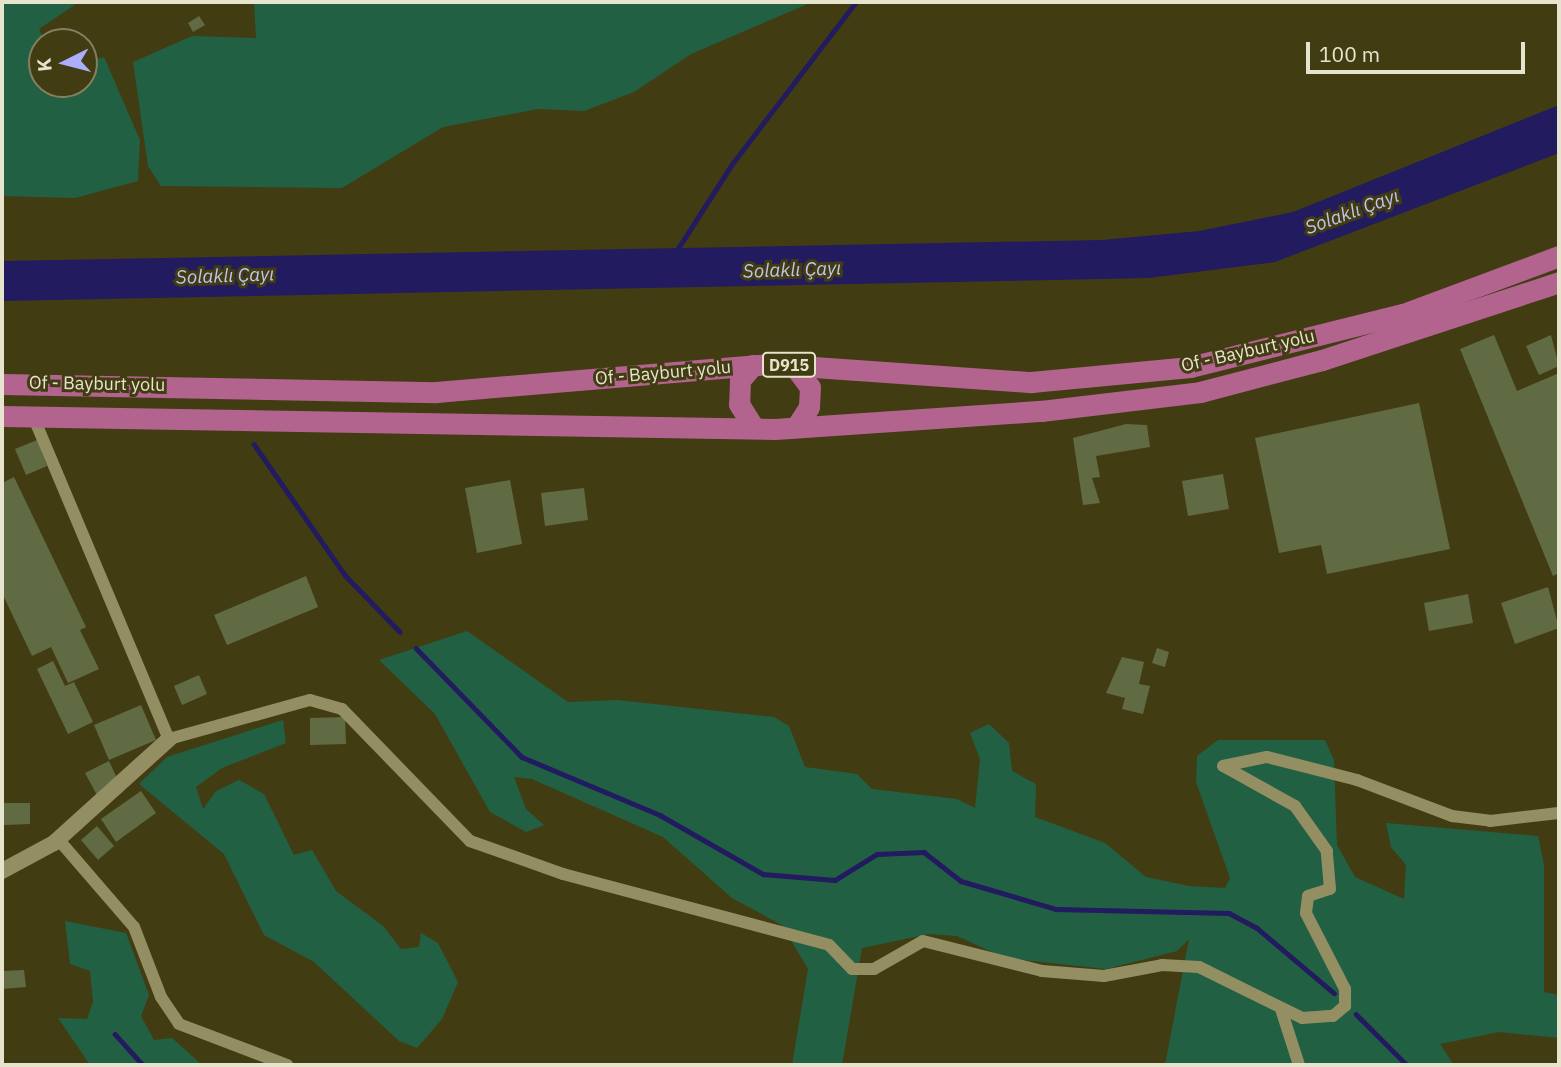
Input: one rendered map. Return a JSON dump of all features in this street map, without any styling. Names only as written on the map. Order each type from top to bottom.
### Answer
[{"type":"highway","name":"Of - Bayburt yolu","points":[[2,384],[436,392],[754,365],[1031,382],[1190,367],[1403,314],[1559,256]]},
{"type":"highway","name":"Of - Bayburt yolu","points":[[2,416],[796,427],[1200,392],[1322,360],[1559,282]]},
{"type":"highway","points":[[754,365],[740,380],[739,404],[754,428]]},
{"type":"highway","points":[[794,366],[810,387],[809,407],[796,427]]},
{"type":"street","points":[[33,416],[169,739]]},
{"type":"street","points":[[2,871],[58,839],[169,739],[310,700],[342,709],[470,841],[613,888],[829,945],[852,969],[874,969],[923,941],[1042,971],[1104,976],[1163,965],[1199,967],[1282,1009],[1320,1018],[1345,1006],[1345,989],[1306,913],[1308,896],[1330,889],[1327,851],[1295,806],[1223,766],[1268,757],[1357,780],[1452,816],[1490,821],[1559,813]]},
{"type":"street","points":[[58,839],[108,889],[134,927],[161,997],[179,1024],[288,1065]]},
{"type":"street","points":[[1282,1009],[1300,1065]]},
{"type":"green space","points":[[2,2],[79,2],[40,28],[28,28],[28,98],[98,98],[98,59],[104,57],[140,140],[138,181],[75,198],[2,196]]},
{"type":"green space","points":[[254,2],[812,2],[691,54],[634,92],[584,111],[538,109],[443,127],[342,188],[161,186],[148,166],[133,62],[192,36],[256,38]]},
{"type":"green space","points":[[467,631],[568,702],[617,700],[774,717],[789,726],[805,767],[857,774],[872,789],[957,799],[975,808],[980,759],[970,733],[989,724],[1009,743],[1012,771],[1036,784],[1035,817],[1105,843],[1146,877],[1189,886],[1225,888],[1230,878],[1196,782],[1197,756],[1218,740],[1325,740],[1334,760],[1337,845],[1355,877],[1404,899],[1406,865],[1391,847],[1386,823],[1538,836],[1544,865],[1544,992],[1559,995],[1559,1038],[1499,1032],[1440,1044],[1454,1065],[1165,1065],[1189,939],[1177,951],[1106,969],[1005,958],[957,936],[929,934],[862,948],[842,1065],[792,1065],[808,969],[782,925],[732,898],[663,837],[532,779],[514,777],[526,809],[544,825],[526,832],[490,812],[435,714],[379,660]]},
{"type":"green space","points":[[283,720],[286,743],[222,768],[196,787],[203,809],[216,791],[239,780],[264,794],[294,855],[312,850],[336,891],[383,926],[401,949],[419,947],[421,933],[438,943],[458,982],[442,1019],[417,1048],[399,1041],[314,962],[264,935],[224,854],[139,784],[167,757]]},
{"type":"green space","points":[[65,921],[126,933],[149,995],[141,1016],[154,1040],[172,1038],[202,1065],[90,1065],[58,1018],[87,1019],[93,1002],[90,971],[70,964]]},
{"type":"water","name":"Solaklı Çayı","points":[[1559,105],[1559,153],[1275,262],[1149,278],[2,301],[2,261],[1102,240],[1199,231],[1293,212]]},
{"type":"building","points":[[199,16],[205,25],[193,32],[188,23]]},
{"type":"building","points":[[1494,335],[1517,391],[1559,373],[1559,573],[1553,576],[1460,349]]},
{"type":"building","points":[[1551,335],[1559,366],[1539,375],[1526,346]]},
{"type":"building","points":[[1419,403],[1450,549],[1327,574],[1321,545],[1279,553],[1255,438]]},
{"type":"building","points":[[1126,424],[1147,425],[1150,447],[1096,456],[1100,477],[1092,478],[1100,503],[1083,505],[1073,438]]},
{"type":"building","points":[[37,440],[47,466],[26,475],[15,449]]},
{"type":"building","points":[[1223,474],[1229,509],[1188,516],[1182,481]]},
{"type":"building","points":[[14,477],[86,627],[80,630],[99,669],[68,683],[51,647],[32,656],[2,593],[2,483]]},
{"type":"building","points":[[510,480],[522,544],[477,553],[465,488]]},
{"type":"building","points":[[584,488],[588,520],[545,526],[541,493]]},
{"type":"building","points":[[306,576],[318,607],[227,645],[214,615]]},
{"type":"building","points":[[1548,587],[1559,628],[1515,644],[1501,603]]},
{"type":"building","points":[[1468,594],[1473,623],[1429,631],[1424,603]]},
{"type":"building","points":[[1157,648],[1169,652],[1165,667],[1152,663]]},
{"type":"building","points":[[1122,657],[1144,662],[1139,684],[1150,686],[1143,714],[1122,709],[1125,698],[1106,693]]},
{"type":"building","points":[[53,661],[65,686],[74,682],[93,722],[68,734],[37,669]]},
{"type":"building","points":[[199,675],[207,694],[182,705],[174,686]]},
{"type":"building","points":[[141,705],[156,740],[109,760],[94,725]]},
{"type":"building","points":[[345,717],[346,744],[310,745],[310,718]]},
{"type":"building","points":[[109,761],[118,780],[98,797],[85,773]]},
{"type":"building","points":[[141,791],[156,813],[116,842],[101,819]]},
{"type":"building","points":[[4,803],[30,803],[30,824],[4,825]]},
{"type":"building","points":[[97,826],[114,846],[98,860],[81,840]]},
{"type":"building","points":[[24,970],[26,987],[2,989],[2,971]]},
{"type":"waterway","points":[[677,250],[732,164],[856,2]]},
{"type":"waterway","points":[[254,444],[345,575],[400,632]]},
{"type":"waterway","points":[[416,648],[522,757],[660,815],[763,874],[835,880],[877,854],[924,852],[961,881],[1056,909],[1229,913],[1257,928],[1334,993]]},
{"type":"waterway","points":[[1356,1014],[1407,1065]]},
{"type":"waterway","points":[[115,1034],[143,1065]]}]
